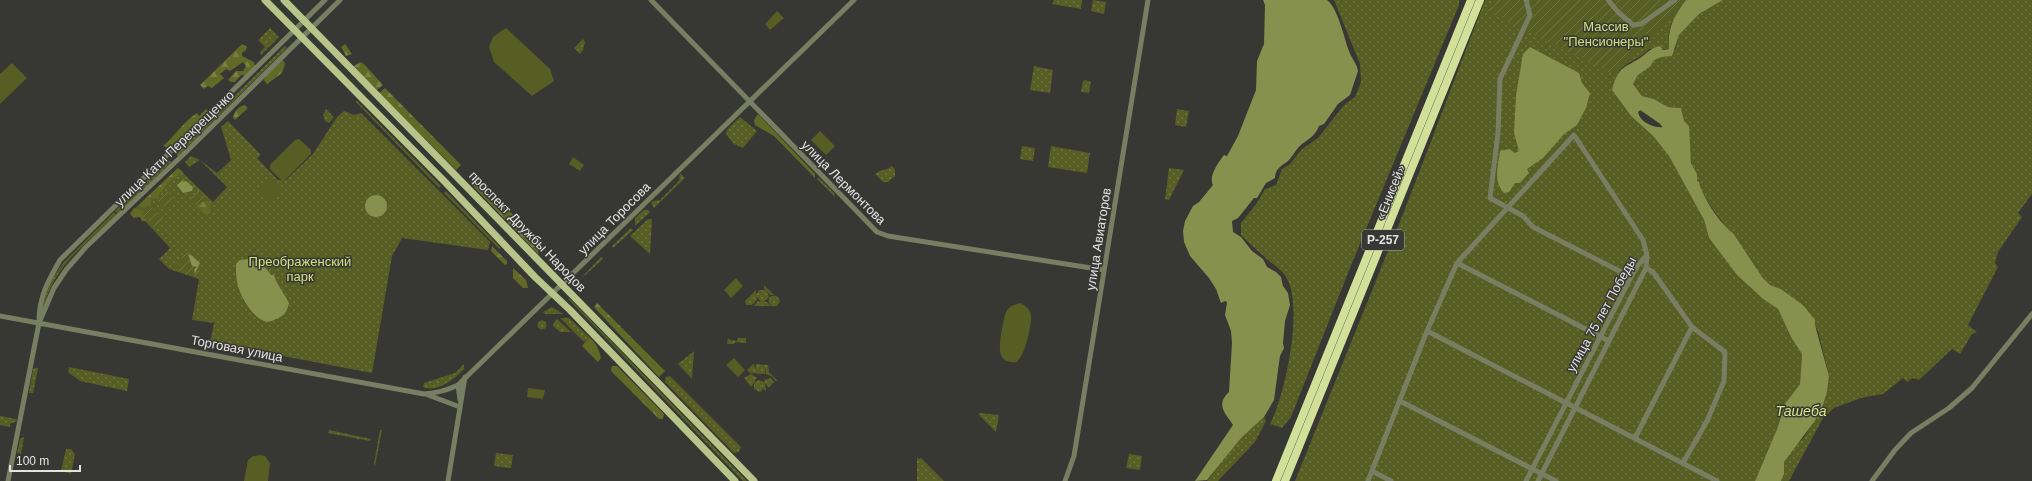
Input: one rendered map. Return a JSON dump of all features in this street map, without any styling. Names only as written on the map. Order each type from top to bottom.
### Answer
[{"type":"highway","name":"«Енисей»","points":[[1276,481],[1471,0]]},
{"type":"highway","name":"«Енисей»","points":[[1285,481],[1480,0]]},
{"type":"main road","name":"проспект Дружбы Народов","points":[[265,0],[446,183],[735,481]]},
{"type":"main road","name":"проспект Дружбы Народов","points":[[284,0],[754,481]]},
{"type":"street","name":"улица Кати Перекрещенко","points":[[8,481],[39,323],[39,306],[43,292],[60,260],[325,0]]},
{"type":"street","name":"улица Кати Перекрещенко","points":[[39,323],[54,288],[66,270],[86,247],[188,150],[340,0]]},
{"type":"street","name":"улица Лермонтова","points":[[650,0],[822,177],[877,232],[882,235],[1104,270]]},
{"type":"street","name":"улица Торосова","points":[[466,377],[854,0]]},
{"type":"street","name":"улица Авиаторов","points":[[1065,481],[1071,469],[1074,456],[1148,0]]},
{"type":"street","points":[[1526,0],[1530,15],[1500,79],[1498,133],[1490,198],[1510,207],[1523,216],[1533,227],[1631,277]]},
{"type":"street","points":[[1608,0],[1618,12],[1633,24],[1640,24],[1675,0]]},
{"type":"street","points":[[1368,481],[1427,331],[1457,263],[1510,207],[1574,135],[1643,240],[1647,255]]},
{"type":"street","name":"улица 75 лет Победы","points":[[1538,481],[1646,268],[1647,255]]},
{"type":"street","name":"улица 75 лет Победы","points":[[1526,481],[1631,277],[1638,265],[1647,255]]},
{"type":"street","points":[[1457,263],[1609,341]]},
{"type":"street","points":[[1646,268],[1653,272],[1692,327],[1725,352],[1724,381],[1707,421],[1683,463]]},
{"type":"street","points":[[1619,301],[1627,305]]},
{"type":"street","points":[[1872,481],[1895,450],[1911,433],[1950,408],[1972,388],[2032,314]]},
{"type":"street","name":"Торговая улица","points":[[0,316],[424,394],[437,393],[458,385],[466,377]]},
{"type":"street","points":[[1634,438],[1692,327]]},
{"type":"street","points":[[1427,331],[1717,481]]},
{"type":"street","points":[[448,481],[466,377]]},
{"type":"street","points":[[458,385],[463,392]]},
{"type":"street","points":[[458,385],[460,407]]},
{"type":"street","points":[[424,394],[460,407]]},
{"type":"street","points":[[1400,402],[1556,481]]},
{"type":"street","points":[[1372,471],[1391,481]]},
{"type":"green space","points":[[1054,0],[1082,0],[1081,9],[1052,4]]},
{"type":"green space","points":[[1093,0],[1106,2],[1104,14],[1091,11]]},
{"type":"green space","points":[[1334,0],[1459,0],[1459,5],[1350,268],[1291,417],[1282,428],[1270,424],[1282,392],[1291,348],[1293,305],[1290,287],[1284,274],[1241,235],[1241,223],[1257,203],[1265,189],[1276,185],[1282,169],[1290,164],[1302,149],[1318,138],[1344,105],[1355,97],[1361,82],[1360,64]]},
{"type":"green space","points":[[1485,0],[1686,0],[1672,23],[1668,42],[1669,49],[1649,49],[1623,67],[1617,75],[1612,90],[1631,116],[1653,136],[1669,156],[1704,220],[1709,238],[1737,275],[1763,299],[1778,309],[1792,339],[1802,354],[1800,384],[1783,408],[1777,429],[1755,481],[1295,481],[1405,209]]},
{"type":"green space","name":"Массив \"Пенсионеры\"","points":[[1493,0],[1685,0],[1613,74],[1489,12]]},
{"type":"green space","points":[[1723,0],[2032,0],[2032,194],[2018,213],[2022,217],[1998,252],[1995,263],[1998,267],[1968,325],[1977,332],[1972,334],[1960,354],[1952,349],[1919,380],[1913,378],[1907,382],[1903,378],[1883,394],[1861,398],[1834,408],[1823,418],[1789,481],[1781,481],[1784,474],[1784,462],[1795,445],[1803,439],[1822,408],[1827,392],[1829,376],[1818,331],[1803,305],[1781,289],[1770,285],[1755,270],[1733,233],[1727,229],[1702,194],[1692,166],[1681,108],[1668,107],[1654,99],[1642,96],[1633,84],[1638,75],[1651,66],[1655,60],[1675,50],[1679,35],[1699,14]]},
{"type":"green space","points":[[777,11],[784,18],[770,30],[765,24]]},
{"type":"green space","points":[[270,28],[279,37],[261,55],[260,52],[265,47],[258,40]]},
{"type":"green space","points":[[506,28],[550,69],[554,81],[532,96],[494,62],[489,47],[493,37]]},
{"type":"green space","points":[[583,39],[585,42],[583,50],[580,54],[574,48]]},
{"type":"green space","points":[[242,44],[247,47],[242,53],[242,56],[254,62],[255,67],[247,76],[241,75],[235,82],[228,80],[236,71],[243,71],[246,66],[243,62],[230,71],[226,69],[220,74],[224,78],[212,88],[208,86],[204,89],[200,85]]},
{"type":"green space","points":[[345,44],[352,54],[346,56],[341,47]]},
{"type":"green space","points":[[285,46],[287,48],[178,156],[176,154]]},
{"type":"green space","points":[[283,60],[285,64],[282,73],[267,84],[264,80],[265,77]]},
{"type":"green space","points":[[360,62],[364,64],[383,85],[377,90],[353,67]]},
{"type":"green space","points":[[12,63],[27,78],[0,104],[0,74]]},
{"type":"green space","points":[[1034,66],[1053,70],[1050,93],[1030,90]]},
{"type":"green space","points":[[1085,80],[1091,82],[1089,93],[1081,92],[1083,81]]},
{"type":"green space","points":[[385,88],[461,165],[456,170],[379,93]]},
{"type":"green space","points":[[355,101],[357,101],[441,186],[439,188]]},
{"type":"green space","points":[[244,105],[248,108],[235,120],[233,118],[235,112],[238,108]]},
{"type":"green space","points":[[206,109],[209,112],[173,147],[171,145],[168,148],[163,146],[192,117],[197,113],[199,116]]},
{"type":"green space","points":[[326,109],[334,117],[329,123],[325,121],[323,115]]},
{"type":"green space","points":[[1177,109],[1189,111],[1186,127],[1175,125]]},
{"type":"green space","name":"Преображенский парк","points":[[344,111],[354,115],[361,113],[490,242],[488,250],[402,238],[392,256],[372,373],[210,342],[214,323],[192,320],[199,279],[169,269],[159,259],[170,248],[134,209],[178,168],[213,202],[227,187],[200,160],[217,173],[231,160],[221,127],[228,121],[261,155],[257,158],[278,180],[286,180],[313,154],[337,117]]},
{"type":"green space","points":[[758,114],[815,174],[815,178],[774,136],[755,125],[754,120]]},
{"type":"green space","points":[[740,117],[757,131],[743,148],[734,144],[726,134],[727,130]]},
{"type":"green space","points":[[820,131],[835,146],[826,155],[811,140]]},
{"type":"green space","points":[[299,139],[311,150],[311,154],[285,180],[281,180],[270,169],[270,165],[295,140]]},
{"type":"green space","points":[[1022,146],[1035,148],[1033,161],[1020,159]]},
{"type":"green space","points":[[1051,146],[1090,153],[1087,173],[1048,167]]},
{"type":"green space","points":[[191,156],[200,160],[189,167],[185,162]]},
{"type":"green space","points":[[573,157],[584,165],[580,171],[569,164]]},
{"type":"green space","points":[[168,159],[171,162],[118,214],[115,211]]},
{"type":"green space","points":[[892,166],[895,169],[895,176],[888,182],[883,182],[875,174],[879,171],[888,169]]},
{"type":"green space","points":[[178,168],[183,172],[172,179],[155,199],[151,198],[151,203],[144,208],[139,205]]},
{"type":"green space","points":[[1169,168],[1184,170],[1169,200],[1165,199]]},
{"type":"green space","points":[[472,173],[540,242],[538,254],[471,184],[470,177]]},
{"type":"green space","points":[[680,173],[685,178],[654,208],[651,203],[653,201],[660,200],[679,181]]},
{"type":"green space","points":[[819,178],[834,193],[835,197],[817,179]]},
{"type":"green space","points":[[268,180],[284,191],[270,205],[257,192]]},
{"type":"green space","points":[[199,190],[209,200],[202,202],[197,206],[189,199]]},
{"type":"green space","points":[[167,191],[176,200],[165,208],[157,199]]},
{"type":"green space","points":[[446,191],[501,248],[499,249],[444,193]]},
{"type":"green space","points":[[208,201],[211,204],[209,208],[211,211],[207,216],[197,207],[202,202]]},
{"type":"green space","points":[[150,205],[166,222],[156,230],[141,214]]},
{"type":"green space","points":[[134,208],[143,211],[148,218],[146,221],[142,221],[140,217],[134,218],[130,214]]},
{"type":"green space","points":[[644,210],[648,210],[650,212],[635,226],[635,218]]},
{"type":"green space","points":[[114,212],[117,215],[83,246],[62,269],[54,281],[44,310],[41,309],[49,284],[63,263]]},
{"type":"green space","points":[[648,219],[652,219],[650,254],[630,236]]},
{"type":"green space","points":[[631,228],[633,230],[613,248],[612,246]]},
{"type":"green space","points":[[492,246],[507,261],[507,264],[505,265],[491,251]]},
{"type":"green space","points":[[550,251],[560,263],[552,264],[547,254]]},
{"type":"green space","points":[[186,252],[202,261],[199,278],[175,269]]},
{"type":"green space","points":[[601,257],[603,259],[583,277],[583,276]]},
{"type":"green space","points":[[513,268],[526,280],[528,288],[523,288],[513,278]]},
{"type":"green space","points":[[736,278],[743,286],[731,298],[724,290]]},
{"type":"green space","points":[[764,285],[774,295],[770,295],[767,291],[769,297],[764,302],[767,302],[770,306],[754,306],[758,301],[761,302],[756,296],[759,290],[766,290],[764,289]]},
{"type":"green space","points":[[756,290],[757,300],[752,305],[746,305],[745,301]]},
{"type":"green space","points":[[774,295],[778,297],[780,301],[778,305],[774,307],[770,305],[768,301],[770,297]]},
{"type":"green space","points":[[568,299],[570,299],[747,481],[743,481]]},
{"type":"green space","points":[[597,303],[665,371],[659,377],[594,307]]},
{"type":"green space","points":[[1021,303],[1030,311],[1031,320],[1029,333],[1020,358],[1017,362],[1010,362],[1002,357],[1000,352],[1002,328],[1007,310],[1012,306]]},
{"type":"green space","points":[[552,307],[563,314],[545,314],[543,312]]},
{"type":"green space","points":[[560,318],[569,318],[589,337],[584,342]]},
{"type":"green space","points":[[557,319],[571,332],[560,332],[553,326]]},
{"type":"green space","points":[[542,320],[547,325],[542,330],[537,325]]},
{"type":"green space","points":[[589,337],[599,352],[601,358],[598,362],[582,346]]},
{"type":"green space","points":[[728,338],[730,340],[737,341],[738,338],[746,338],[746,343],[735,342],[734,344],[727,344]]},
{"type":"green space","points":[[694,351],[692,379],[678,364]]},
{"type":"green space","points":[[734,358],[745,370],[738,377],[726,365]]},
{"type":"green space","points":[[464,364],[464,369],[451,381],[440,387],[423,387],[424,383],[455,373]]},
{"type":"green space","points":[[753,364],[755,370],[756,364],[768,365],[769,372],[778,381],[775,381],[773,377],[766,374],[766,368],[765,374],[750,373],[747,370]]},
{"type":"green space","points":[[612,366],[617,366],[664,414],[663,419],[659,419],[611,371]]},
{"type":"green space","points":[[69,367],[129,379],[127,391],[80,381],[68,372]]},
{"type":"green space","points":[[38,368],[33,393],[29,393],[33,369]]},
{"type":"green space","points":[[751,374],[757,378],[751,387],[744,378]]},
{"type":"green space","points":[[670,376],[741,447],[739,452],[734,453],[665,382],[666,377]]},
{"type":"green space","points":[[771,378],[774,382],[768,388],[764,380]]},
{"type":"green space","points":[[758,380],[765,382],[766,391],[763,389],[760,392],[754,389],[754,383]]},
{"type":"green space","points":[[528,388],[545,390],[543,399],[527,397]]},
{"type":"green space","points":[[979,413],[999,415],[996,432],[979,415]]},
{"type":"green space","points":[[0,416],[16,419],[17,421],[10,424],[10,427],[0,425]]},
{"type":"green space","points":[[1264,417],[1266,421],[1255,442],[1218,481],[1207,481],[1240,438]]},
{"type":"green space","points":[[329,430],[371,439],[370,441],[328,433]]},
{"type":"green space","points":[[380,430],[382,430],[375,466],[374,464]]},
{"type":"green space","points":[[24,437],[21,454],[17,453],[20,439]]},
{"type":"green space","points":[[66,449],[71,449],[75,454],[71,474],[61,471]]},
{"type":"green space","points":[[496,453],[513,455],[511,468],[494,466]]},
{"type":"green space","points":[[1129,454],[1142,456],[1140,470],[1126,468]]},
{"type":"green space","points":[[253,456],[265,456],[270,463],[268,481],[244,481],[248,460]]},
{"type":"green space","points":[[917,457],[919,459],[921,458],[944,481],[917,481]]},
{"type":"water","points":[[1263,0],[1327,0],[1331,4],[1337,16],[1350,54],[1358,71],[1350,95],[1338,104],[1324,124],[1319,126],[1314,135],[1300,146],[1289,160],[1278,169],[1275,178],[1266,183],[1257,198],[1254,198],[1238,218],[1232,221],[1233,232],[1241,237],[1252,251],[1263,259],[1267,267],[1281,277],[1283,286],[1288,293],[1290,305],[1285,321],[1284,348],[1280,356],[1274,400],[1264,417],[1241,438],[1207,480],[1195,481],[1233,425],[1225,413],[1222,405],[1229,392],[1232,343],[1231,331],[1225,315],[1227,302],[1225,301],[1221,303],[1216,289],[1209,278],[1190,256],[1184,242],[1183,231],[1185,221],[1193,206],[1199,202],[1213,185],[1213,173],[1219,161],[1224,155],[1227,156],[1238,136],[1256,90],[1257,61],[1264,44],[1265,5]]},
{"type":"water","name":"Ташеба","points":[[1686,0],[1723,0],[1699,14],[1679,35],[1672,56],[1654,60],[1651,66],[1638,75],[1633,84],[1642,96],[1654,99],[1668,107],[1681,108],[1684,121],[1689,126],[1691,163],[1697,174],[1697,181],[1699,182],[1708,203],[1723,224],[1733,233],[1762,277],[1770,285],[1781,289],[1803,305],[1815,320],[1815,325],[1829,376],[1827,392],[1822,408],[1814,422],[1784,462],[1784,474],[1781,481],[1755,481],[1777,429],[1785,404],[1800,384],[1802,354],[1792,339],[1778,309],[1763,299],[1737,275],[1709,238],[1704,220],[1669,156],[1653,136],[1631,116],[1612,90],[1617,75],[1624,68],[1650,50],[1660,46],[1663,50],[1669,49],[1670,29]],"holes":[[[1643,108],[1647,108],[1658,113],[1663,119],[1664,127],[1656,127],[1644,122],[1639,116],[1638,112]]]},
{"type":"water","points":[[1530,47],[1579,73],[1582,83],[1590,93],[1586,108],[1577,125],[1564,134],[1543,158],[1527,169],[1529,173],[1520,183],[1515,183],[1509,192],[1504,193],[1498,183],[1497,178],[1500,151],[1509,149],[1515,153],[1519,151],[1514,133],[1516,95],[1523,54]]},
{"type":"water","points":[[184,179],[183,182],[186,181],[193,187],[192,191],[183,193],[177,185]]},
{"type":"water","points":[[376,195],[384,198],[387,206],[384,214],[376,217],[368,214],[365,206],[368,198]]},
{"type":"water","points":[[188,254],[200,263],[195,274],[194,270],[197,267],[192,266]]},
{"type":"water","points":[[249,259],[262,265],[271,275],[274,275],[289,303],[285,313],[279,318],[268,322],[260,319],[252,312],[243,298],[237,283],[236,264],[240,260]]},
{"type":"waterway","name":"Ташеба","points":[[1634,101],[1663,121],[1669,129]]}]
